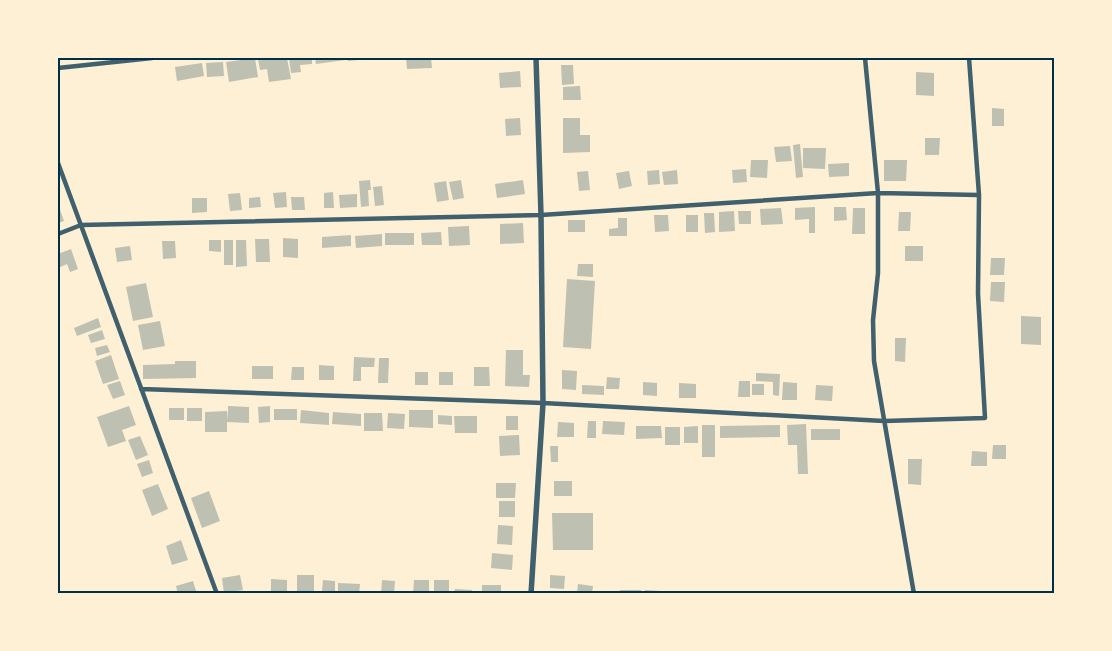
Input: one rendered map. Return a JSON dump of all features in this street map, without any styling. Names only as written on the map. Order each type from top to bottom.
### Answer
[{"type":"street","points":[[58,68],[152,58]]},
{"type":"street","points":[[531,594],[543,403],[541,215],[536,58]]},
{"type":"street","points":[[865,58],[878,193],[878,273],[874,320],[874,353],[914,594]]},
{"type":"street","points":[[141,389],[543,403],[884,421],[985,418],[978,294],[979,195],[969,58]]},
{"type":"street","points":[[58,163],[217,594]]},
{"type":"street","points":[[58,234],[81,225],[541,215],[878,193],[979,195]]},
{"type":"building","points":[[255,58],[258,77],[229,82],[226,62]]},
{"type":"building","points":[[287,58],[291,79],[269,82],[267,69],[260,70],[258,59]]},
{"type":"building","points":[[289,58],[312,58],[312,64],[300,65],[301,72],[291,73]]},
{"type":"building","points":[[315,58],[345,58],[345,60],[316,64]]},
{"type":"building","points":[[347,58],[368,58],[368,59],[348,61]]},
{"type":"building","points":[[406,58],[431,58],[432,68],[407,69]]},
{"type":"building","points":[[223,62],[224,76],[207,77],[206,63]]},
{"type":"building","points":[[202,63],[204,76],[177,81],[175,67]]},
{"type":"building","points":[[561,65],[573,65],[574,84],[562,85]]},
{"type":"building","points":[[520,71],[521,87],[500,88],[499,73]]},
{"type":"building","points":[[916,72],[934,73],[934,96],[916,95]]},
{"type":"building","points":[[580,86],[581,100],[563,100],[563,87]]},
{"type":"building","points":[[992,108],[1004,109],[1004,126],[992,126]]},
{"type":"building","points":[[520,118],[521,135],[506,136],[505,119]]},
{"type":"building","points":[[563,118],[580,118],[580,135],[590,135],[590,152],[563,153]]},
{"type":"building","points":[[925,138],[940,138],[939,155],[925,155]]},
{"type":"building","points":[[800,144],[803,177],[796,178],[793,145]]},
{"type":"building","points":[[790,146],[792,161],[776,162],[774,147]]},
{"type":"building","points":[[803,148],[826,148],[825,169],[803,168]]},
{"type":"building","points":[[751,160],[768,160],[767,178],[750,177]]},
{"type":"building","points":[[884,160],[907,160],[906,181],[884,181]]},
{"type":"building","points":[[849,163],[849,176],[829,177],[828,164]]},
{"type":"building","points":[[746,169],[747,182],[733,183],[732,170]]},
{"type":"building","points":[[659,170],[660,184],[648,185],[647,171]]},
{"type":"building","points":[[677,170],[678,184],[664,185],[662,172]]},
{"type":"building","points":[[588,171],[590,190],[579,191],[577,172]]},
{"type":"building","points":[[629,171],[632,186],[619,189],[616,173]]},
{"type":"building","points":[[370,180],[371,190],[368,190],[369,206],[361,207],[359,181]]},
{"type":"building","points":[[461,180],[464,198],[453,200],[449,182]]},
{"type":"building","points":[[523,180],[525,194],[497,198],[495,184]]},
{"type":"building","points":[[446,181],[449,200],[437,202],[434,183]]},
{"type":"building","points":[[382,186],[384,205],[375,206],[373,187]]},
{"type":"building","points":[[286,192],[287,207],[275,208],[273,193]]},
{"type":"building","points":[[333,192],[334,208],[324,208],[324,193]]},
{"type":"building","points":[[240,193],[242,210],[230,211],[228,194]]},
{"type":"building","points":[[357,194],[357,207],[340,208],[339,195]]},
{"type":"building","points":[[260,197],[261,207],[249,208],[249,198]]},
{"type":"building","points":[[291,197],[304,197],[305,210],[292,210]]},
{"type":"building","points":[[192,198],[207,198],[207,212],[192,213]]},
{"type":"building","points":[[58,204],[64,221],[58,223]]},
{"type":"building","points":[[815,207],[815,233],[809,233],[809,219],[795,220],[795,208]]},
{"type":"building","points":[[834,207],[846,207],[847,220],[834,221]]},
{"type":"building","points":[[781,208],[783,224],[761,225],[760,209]]},
{"type":"building","points":[[853,208],[865,208],[865,234],[852,234]]},
{"type":"building","points":[[734,211],[735,231],[719,232],[719,212]]},
{"type":"building","points":[[738,211],[751,211],[751,224],[739,224]]},
{"type":"building","points":[[899,212],[911,212],[910,231],[898,231]]},
{"type":"building","points":[[704,213],[714,213],[715,232],[705,233]]},
{"type":"building","points":[[654,215],[668,215],[669,231],[655,232]]},
{"type":"building","points":[[686,215],[698,215],[698,232],[686,232]]},
{"type":"building","points":[[618,218],[627,218],[627,236],[609,236],[609,229],[618,228]]},
{"type":"building","points":[[568,220],[585,220],[585,232],[568,232]]},
{"type":"building","points":[[523,223],[524,243],[500,244],[500,224]]},
{"type":"building","points":[[469,226],[470,245],[449,246],[448,227]]},
{"type":"building","points":[[441,232],[442,245],[422,245],[421,233]]},
{"type":"building","points":[[385,233],[414,233],[414,245],[385,245]]},
{"type":"building","points":[[382,234],[382,246],[356,248],[355,236]]},
{"type":"building","points":[[351,235],[351,246],[322,248],[322,237]]},
{"type":"building","points":[[283,238],[298,239],[298,258],[283,257]]},
{"type":"building","points":[[255,239],[269,239],[270,262],[256,262]]},
{"type":"building","points":[[209,240],[221,240],[221,252],[209,251]]},
{"type":"building","points":[[224,240],[233,240],[233,265],[224,265]]},
{"type":"building","points":[[236,240],[246,240],[247,266],[236,267]]},
{"type":"building","points":[[162,241],[175,241],[176,258],[163,259]]},
{"type":"building","points":[[130,246],[132,260],[117,262],[115,248]]},
{"type":"building","points":[[905,246],[923,246],[923,261],[905,261]]},
{"type":"building","points":[[71,249],[78,269],[70,272],[67,264],[58,268],[58,254]]},
{"type":"building","points":[[991,258],[1005,258],[1004,275],[990,275]]},
{"type":"building","points":[[578,264],[593,264],[593,277],[577,276]]},
{"type":"building","points":[[567,279],[595,281],[591,349],[563,347]]},
{"type":"building","points":[[991,282],[1005,282],[1004,302],[990,301]]},
{"type":"building","points":[[146,283],[153,317],[133,321],[126,287]]},
{"type":"building","points":[[1021,316],[1041,317],[1041,345],[1021,344]]},
{"type":"building","points":[[98,318],[101,327],[77,336],[74,328]]},
{"type":"building","points":[[160,321],[165,346],[143,350],[138,325]]},
{"type":"building","points":[[102,330],[105,339],[91,343],[88,335]]},
{"type":"building","points":[[895,338],[906,338],[905,362],[895,361]]},
{"type":"building","points":[[107,345],[110,352],[97,356],[95,348]]},
{"type":"building","points":[[506,350],[523,350],[523,375],[530,375],[529,387],[505,386]]},
{"type":"building","points":[[111,355],[119,379],[103,384],[95,361]]},
{"type":"building","points":[[354,357],[375,358],[374,367],[361,367],[361,381],[353,381]]},
{"type":"building","points":[[379,358],[389,358],[388,383],[378,383]]},
{"type":"building","points":[[175,361],[196,361],[196,378],[143,379],[143,365],[175,364]]},
{"type":"building","points":[[319,365],[334,366],[334,380],[319,380]]},
{"type":"building","points":[[252,366],[273,366],[273,379],[252,379]]},
{"type":"building","points":[[292,367],[304,367],[304,380],[291,380]]},
{"type":"building","points":[[474,367],[489,367],[490,386],[474,386]]},
{"type":"building","points":[[562,370],[577,371],[576,390],[562,389]]},
{"type":"building","points":[[415,372],[428,372],[428,385],[415,385]]},
{"type":"building","points":[[439,372],[453,372],[453,385],[439,385]]},
{"type":"building","points":[[756,373],[780,374],[779,396],[773,395],[773,382],[756,381]]},
{"type":"building","points":[[607,377],[620,378],[619,389],[606,389]]},
{"type":"building","points":[[120,381],[125,395],[113,399],[107,385]]},
{"type":"building","points":[[739,381],[750,381],[750,397],[738,397]]},
{"type":"building","points":[[643,382],[657,383],[657,396],[643,395]]},
{"type":"building","points":[[783,382],[797,383],[797,400],[782,400]]},
{"type":"building","points":[[679,383],[696,384],[696,398],[679,398]]},
{"type":"building","points":[[752,384],[764,384],[764,395],[752,395]]},
{"type":"building","points":[[582,385],[604,386],[604,395],[582,394]]},
{"type":"building","points":[[816,385],[833,386],[832,401],[815,400]]},
{"type":"building","points":[[129,406],[136,425],[122,430],[126,441],[108,447],[97,417]]},
{"type":"building","points":[[228,406],[249,407],[249,423],[227,422],[227,432],[205,432],[205,412],[227,411],[228,420]]},
{"type":"building","points":[[270,406],[270,422],[259,423],[258,407]]},
{"type":"building","points":[[169,408],[184,408],[184,420],[169,420]]},
{"type":"building","points":[[187,408],[202,408],[202,421],[187,421]]},
{"type":"building","points":[[274,409],[297,409],[297,420],[274,420]]},
{"type":"building","points":[[301,410],[329,413],[329,425],[300,423]]},
{"type":"building","points":[[409,410],[433,410],[433,428],[409,427]]},
{"type":"building","points":[[333,412],[361,414],[361,426],[332,424]]},
{"type":"building","points":[[364,413],[382,413],[383,431],[364,431]]},
{"type":"building","points":[[388,413],[405,414],[404,429],[387,428]]},
{"type":"building","points":[[438,415],[452,416],[452,425],[438,424]]},
{"type":"building","points":[[454,416],[477,416],[477,433],[455,433]]},
{"type":"building","points":[[506,416],[518,416],[518,430],[506,430]]},
{"type":"building","points":[[588,421],[596,421],[596,438],[587,438]]},
{"type":"building","points":[[603,421],[625,422],[624,435],[602,434]]},
{"type":"building","points":[[558,422],[574,423],[574,437],[557,437]]},
{"type":"building","points":[[806,424],[808,474],[798,474],[797,445],[788,445],[787,425]]},
{"type":"building","points":[[702,425],[715,425],[715,457],[702,457]]},
{"type":"building","points":[[780,425],[780,437],[720,438],[720,426]]},
{"type":"building","points":[[636,426],[661,426],[662,438],[636,439]]},
{"type":"building","points":[[698,426],[698,443],[684,443],[684,427]]},
{"type":"building","points":[[665,427],[680,427],[680,445],[665,445]]},
{"type":"building","points":[[811,429],[840,429],[840,440],[811,440]]},
{"type":"building","points":[[519,435],[520,455],[500,456],[499,436]]},
{"type":"building","points":[[140,436],[148,455],[136,460],[128,440]]},
{"type":"building","points":[[993,445],[1006,445],[1006,459],[992,459]]},
{"type":"building","points":[[550,446],[558,446],[558,462],[551,462]]},
{"type":"building","points":[[972,451],[987,452],[987,466],[971,466]]},
{"type":"building","points":[[908,459],[922,459],[921,485],[908,484]]},
{"type":"building","points":[[149,460],[153,473],[142,477],[137,464]]},
{"type":"building","points":[[554,481],[572,481],[572,496],[554,496]]},
{"type":"building","points":[[496,483],[516,483],[515,498],[496,498]]},
{"type":"building","points":[[158,484],[168,509],[152,516],[142,490]]},
{"type":"building","points":[[209,491],[220,521],[202,528],[191,498]]},
{"type":"building","points":[[499,501],[515,501],[515,517],[499,517]]},
{"type":"building","points":[[552,513],[593,513],[593,550],[553,550]]},
{"type":"building","points":[[498,525],[513,526],[512,545],[497,544]]},
{"type":"building","points":[[181,540],[188,560],[172,565],[166,546]]},
{"type":"building","points":[[492,553],[513,555],[512,570],[491,568]]},
{"type":"building","points":[[240,575],[243,590],[224,593],[222,578]]},
{"type":"building","points":[[297,575],[314,575],[314,592],[297,592]]},
{"type":"building","points":[[550,575],[565,576],[564,589],[550,588]]},
{"type":"building","points":[[271,579],[287,580],[287,592],[271,592]]},
{"type":"building","points":[[323,580],[335,581],[335,592],[322,591]]},
{"type":"building","points":[[382,580],[395,581],[394,594],[381,594]]},
{"type":"building","points":[[414,580],[429,580],[429,594],[413,594]]},
{"type":"building","points":[[434,580],[449,580],[449,594],[434,594]]},
{"type":"building","points":[[193,581],[197,594],[178,594],[176,586]]},
{"type":"building","points":[[338,583],[360,584],[359,594],[338,594]]},
{"type":"building","points":[[578,584],[593,586],[592,594],[577,594]]},
{"type":"building","points":[[482,585],[501,585],[501,594],[482,594]]},
{"type":"building","points":[[455,589],[472,590],[472,594],[454,594]]},
{"type":"building","points":[[620,590],[641,590],[641,594],[619,594]]},
{"type":"building","points":[[645,590],[662,591],[662,594],[645,594]]}]
